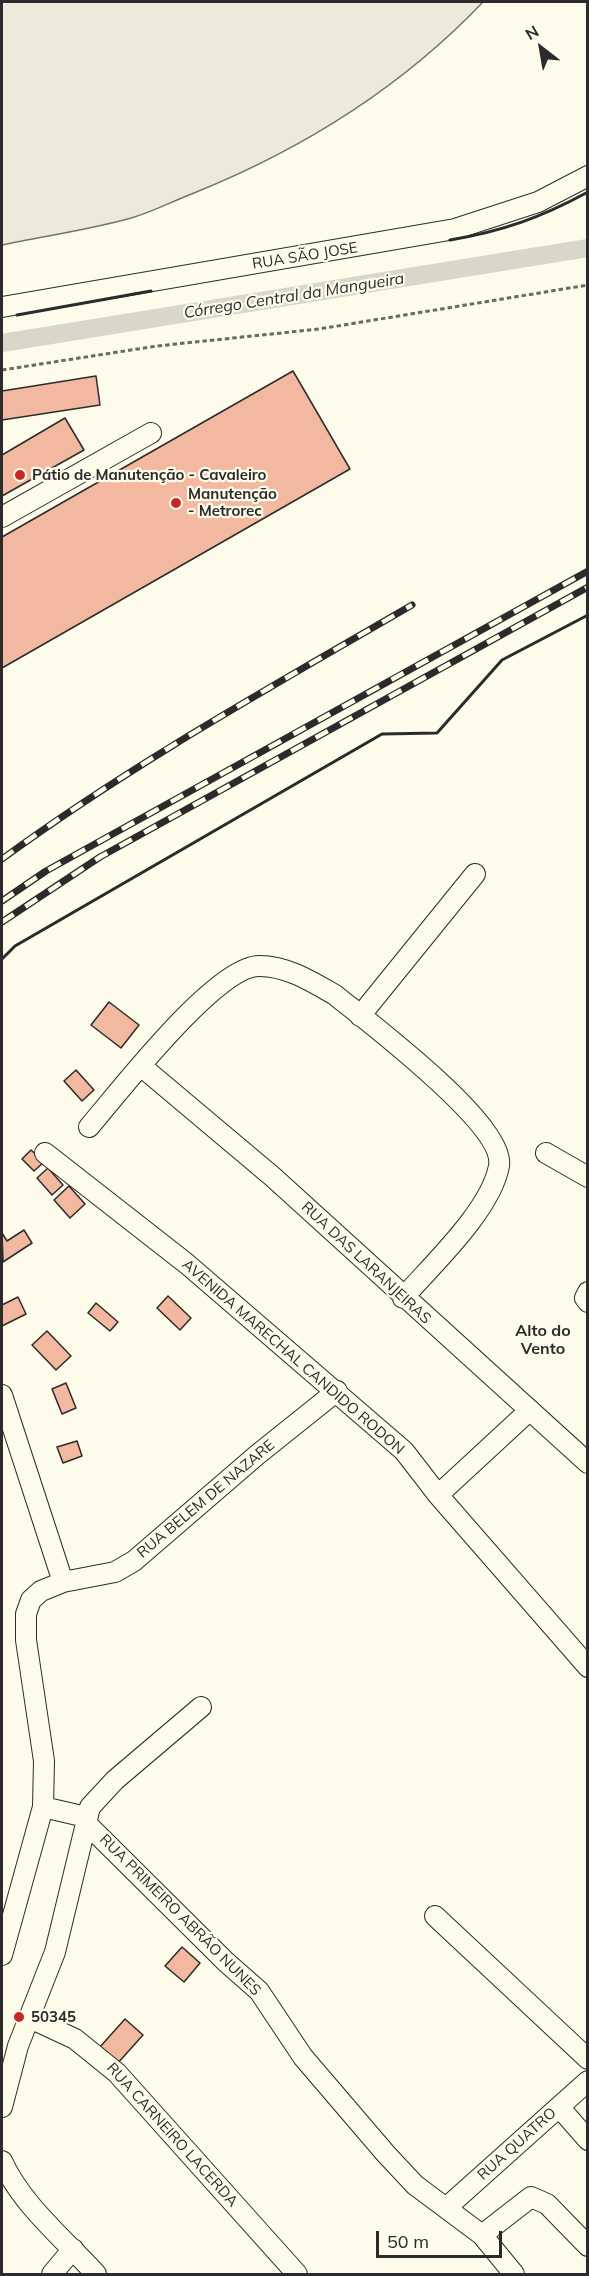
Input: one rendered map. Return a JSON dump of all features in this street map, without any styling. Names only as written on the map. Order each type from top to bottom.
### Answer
[{"type":"street","name":"RUA SÃO JOSE","points":[[8,305],[455,229],[538,202],[588,176]]},
{"type":"street","points":[[2,517],[151,433]]},
{"type":"street","points":[[360,1016],[475,874]]},
{"type":"street","points":[[89,1126],[176,1027],[226,979],[243,968],[273,967],[314,982],[335,995],[466,1107],[496,1146],[499,1164],[492,1187],[468,1225],[403,1298]]},
{"type":"street","name":"RUA DAS LARANJEIRAS","points":[[141,1066],[273,1177],[403,1298],[588,1463]]},
{"type":"street","name":"AVENIDA MARECHAL CANDIDO RODON","points":[[45,1153],[187,1264],[404,1451],[438,1495],[586,1660]]},
{"type":"street","points":[[546,1153],[588,1177]]},
{"type":"street","name":"RUA BELEM DE NAZARE","points":[[2,1955],[44,1807],[44,1761],[26,1640],[26,1614],[32,1600],[41,1592],[63,1582],[115,1572],[134,1561],[240,1469],[337,1391]]},
{"type":"street","points":[[2,1395],[63,1582]]},
{"type":"street","points":[[438,1495],[530,1410]]},
{"type":"street","points":[[2,2107],[10,2042],[30,2018],[55,1952],[67,1912],[85,1820],[97,1797],[201,1707]]},
{"type":"street","points":[[44,1807],[85,1820]]},
{"type":"street","name":"RUA PRIMEIRO ABRÃO NUNES","points":[[85,1820],[226,1962],[259,1991],[303,2057],[415,2185],[482,2235],[514,2274]]},
{"type":"street","points":[[435,1916],[588,2059]]},
{"type":"street","name":"RUA CARNEIRO LACERDA","points":[[30,2018],[75,2039],[117,2073],[297,2274]]},
{"type":"street","name":"RUA QUATRO","points":[[446,2208],[588,2081]]},
{"type":"street","points":[[559,2107],[588,2140]]},
{"type":"street","points":[[2,2161],[9,2176],[27,2199],[96,2274]]},
{"type":"street","points":[[482,2235],[531,2197],[547,2204],[588,2246]]},
{"type":"street","points":[[52,2274],[73,2249]]},
{"type":"path","points":[[2,370],[157,346],[319,329],[588,285]]},
{"type":"shaded area","points":[[2,2],[483,2],[419,62],[385,88],[312,136],[274,157],[139,216],[2,245]]},
{"type":"building","name":"Manutenção - Metrorec","points":[[293,371],[350,469],[2,668],[2,537]]},
{"type":"building","points":[[96,376],[100,405],[2,420],[2,391]]},
{"type":"building","name":"Pátio de Manutenção - Cavaleiro","points":[[65,418],[84,450],[2,496],[2,455]]},
{"type":"building","points":[[109,1002],[139,1025],[121,1048],[91,1025]]},
{"type":"building","points":[[76,1070],[94,1090],[82,1101],[64,1081]]},
{"type":"building","points":[[31,1150],[44,1162],[34,1171],[22,1159]]},
{"type":"building","points":[[48,1168],[63,1185],[52,1195],[37,1178]]},
{"type":"building","points":[[69,1186],[85,1204],[70,1218],[54,1200]]},
{"type":"building","points":[[24,1230],[32,1243],[3,1262],[2,1233],[7,1241]]},
{"type":"building","points":[[168,1296],[191,1318],[180,1330],[157,1308]]},
{"type":"building","points":[[18,1297],[26,1314],[2,1326],[2,1305]]},
{"type":"building","points":[[96,1303],[118,1322],[110,1331],[88,1313]]},
{"type":"building","points":[[47,1331],[71,1356],[56,1370],[32,1345]]},
{"type":"building","points":[[66,1383],[76,1408],[62,1414],[52,1389]]},
{"type":"building","points":[[77,1441],[82,1456],[63,1463],[57,1447]]},
{"type":"building","points":[[182,1947],[200,1963],[184,1982],[165,1966]]},
{"type":"building","points":[[125,2019],[143,2035],[117,2064],[99,2048]]},
{"type":"waterway","name":"Córrego Central da Mangueira","points":[[2,343],[588,248]]},
{"type":"railway","points":[[2,901],[46,871],[588,571]]},
{"type":"railway","points":[[2,922],[100,857],[588,587]]},
{"type":"railway","points":[[2,859],[152,758],[412,605]]},
{"type":"wall","points":[[450,240],[521,222],[588,192]]},
{"type":"wall","points":[[17,315],[151,291]]},
{"type":"wall","points":[[2,959],[15,946],[382,734],[437,733],[502,660],[588,615]]},
{"type":"place","name":"Pátio de Manutenção - Cavaleiro","points":[[20,475]]},
{"type":"place","name":"Manutenção - Metrorec","points":[[176,503]]},
{"type":"place","name":"50345","points":[[19,2017]]},
{"type":"district","name":"Alto do Vento","points":[[543,1340]]}]
